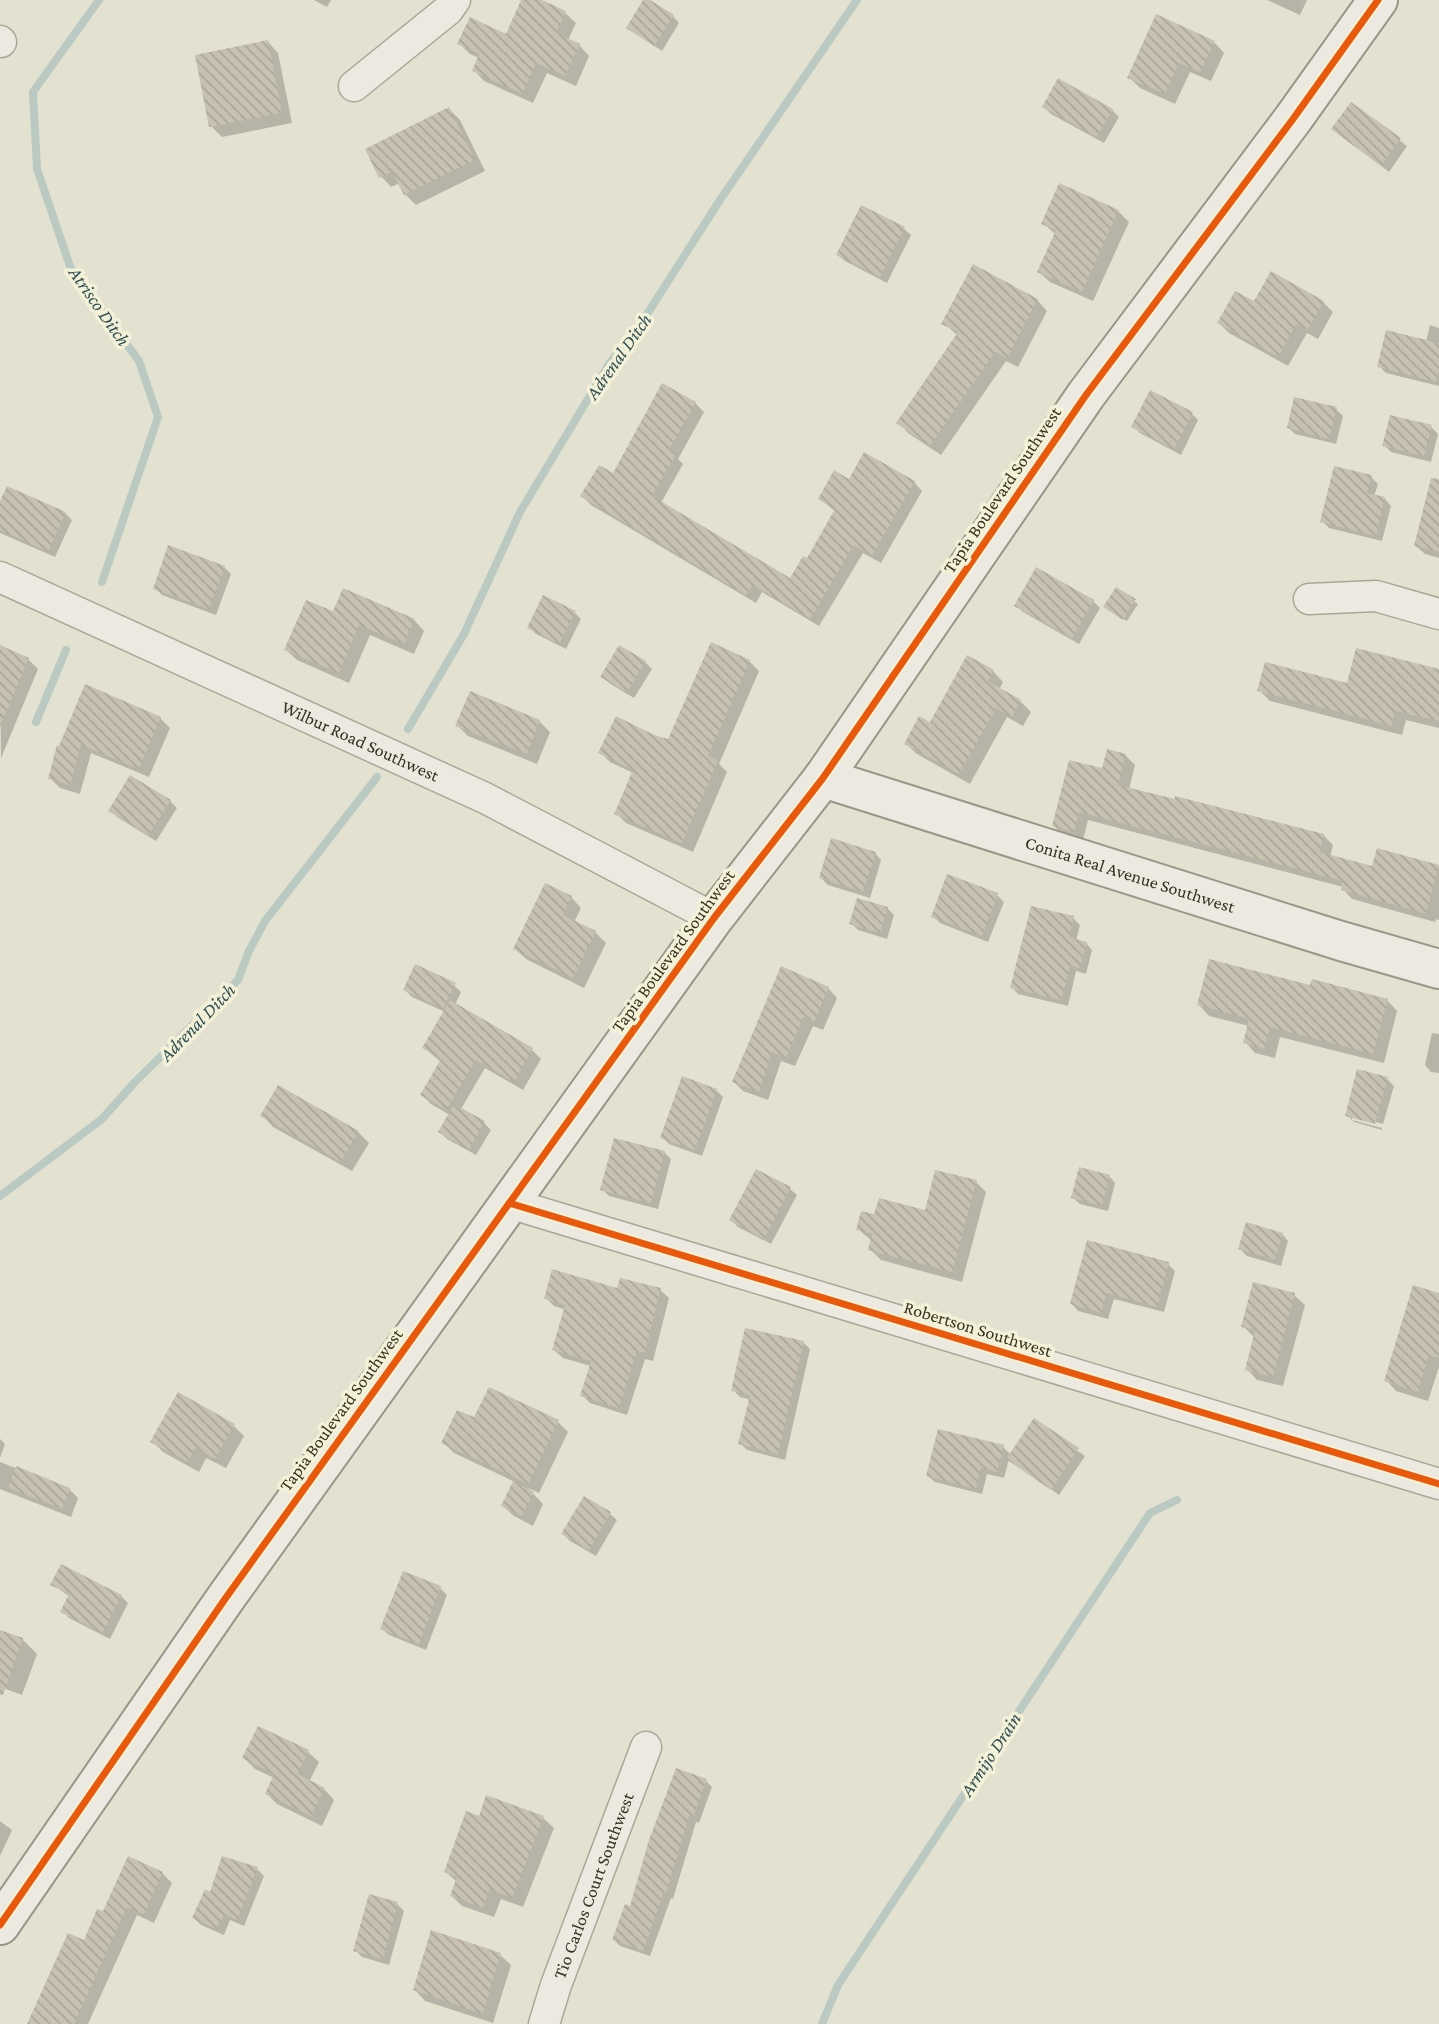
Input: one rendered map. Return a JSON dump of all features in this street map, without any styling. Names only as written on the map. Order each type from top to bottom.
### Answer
[{"type":"street","points":[[354,86],[448,10],[455,0]]},
{"type":"street","name":"Tapia Boulevard Southwest","points":[[0,1925],[225,1599],[509,1203],[714,918],[823,778],[1086,395],[1293,119],[1378,0]]},
{"type":"street","name":"Wilbur Road Southwest","points":[[0,577],[485,798],[714,918]]},
{"type":"street","points":[[1309,599],[1376,596],[1439,614]]},
{"type":"street","name":"Conita Real Avenue Southwest","points":[[823,778],[1341,941],[1439,969]]},
{"type":"street","name":"Robertson Southwest","points":[[509,1203],[1439,1484]]},
{"type":"street","name":"Tio Carlos Court Southwest","points":[[544,2024],[556,1985],[646,1747]]},
{"type":"building","points":[[521,0],[542,0],[566,11],[556,33],[580,44],[565,76],[536,63],[522,94],[472,71],[479,54],[457,44],[470,17],[506,34]]},
{"type":"building","points":[[643,0],[650,0],[674,15],[654,46],[626,28]]},
{"type":"building","points":[[1156,14],[1215,41],[1200,72],[1179,63],[1165,94],[1127,78]]},
{"type":"building","points":[[268,40],[282,113],[209,127],[195,55]]},
{"type":"building","points":[[1058,78],[1113,109],[1097,137],[1042,107]]},
{"type":"building","points":[[1351,102],[1401,138],[1381,166],[1331,129]]},
{"type":"building","points":[[449,107],[475,160],[404,195],[392,172],[379,178],[365,149]]},
{"type":"building","points":[[1059,183],[1119,210],[1082,292],[1037,272],[1056,230],[1041,224]]},
{"type":"building","points":[[861,205],[905,227],[880,277],[836,255]]},
{"type":"building","points":[[973,264],[1038,299],[1007,358],[995,352],[930,446],[896,423],[958,332],[941,324]]},
{"type":"building","points":[[1271,271],[1324,301],[1308,330],[1296,324],[1278,357],[1217,323],[1235,291],[1254,301]]},
{"type":"building","points":[[1386,330],[1439,343],[1436,382],[1377,367]]},
{"type":"building","points":[[662,383],[696,402],[669,450],[676,454],[652,496],[790,578],[803,556],[807,558],[835,509],[818,499],[834,470],[849,479],[864,452],[915,481],[872,556],[854,545],[810,619],[753,585],[746,595],[580,496],[599,465],[613,473]]},
{"type":"building","points":[[1150,390],[1193,412],[1174,449],[1131,427]]},
{"type":"building","points":[[1294,397],[1337,407],[1329,439],[1287,428]]},
{"type":"building","points":[[1390,415],[1432,425],[1424,456],[1382,446]]},
{"type":"building","points":[[1334,466],[1372,475],[1367,493],[1385,497],[1376,536],[1320,522]]},
{"type":"building","points":[[1431,478],[1439,479],[1439,552],[1414,546]]},
{"type":"building","points":[[7,486],[66,512],[48,552],[0,530],[0,501]]},
{"type":"building","points":[[168,545],[225,566],[209,609],[153,589]]},
{"type":"building","points":[[1036,567],[1094,600],[1072,638],[1014,606]]},
{"type":"building","points":[[1116,587],[1136,599],[1123,620],[1103,607]]},
{"type":"building","points":[[343,588],[415,619],[404,644],[359,625],[339,673],[284,650],[306,600],[333,611]]},
{"type":"building","points":[[543,595],[576,611],[559,644],[527,628]]},
{"type":"building","points":[[711,642],[750,660],[708,756],[718,761],[682,843],[614,814],[633,770],[598,753],[616,716],[668,739]]},
{"type":"building","points":[[0,645],[29,658],[0,727]]},
{"type":"building","points":[[619,645],[646,661],[627,692],[600,677]]},
{"type":"building","points":[[1356,648],[1439,669],[1439,721],[1395,711],[1392,726],[1257,691],[1265,662],[1347,683]]},
{"type":"building","points":[[967,655],[994,670],[988,681],[1021,700],[1012,717],[996,708],[959,774],[904,744],[919,716],[930,722]]},
{"type":"building","points":[[85,684],[161,717],[139,769],[81,745],[70,785],[48,779],[57,745],[59,746]]},
{"type":"building","points":[[470,691],[540,720],[527,754],[455,726]]},
{"type":"building","points":[[1107,749],[1126,754],[1118,785],[1175,799],[1175,796],[1324,834],[1320,852],[1372,866],[1377,848],[1439,865],[1426,914],[1341,890],[1343,881],[1079,812],[1074,832],[1052,826],[1069,760],[1102,768]]},
{"type":"building","points":[[130,775],[171,800],[149,835],[108,811]]},
{"type":"building","points":[[831,838],[876,852],[863,892],[819,878]]},
{"type":"building","points":[[947,874],[998,893],[982,936],[931,917]]},
{"type":"building","points":[[545,883],[572,896],[563,915],[596,931],[573,978],[513,949]]},
{"type":"building","points":[[857,898],[888,907],[880,933],[849,924]]},
{"type":"building","points":[[1031,906],[1074,916],[1069,937],[1087,942],[1080,968],[1070,966],[1061,1000],[1010,988]]},
{"type":"building","points":[[1209,959],[1310,985],[1312,979],[1388,999],[1373,1054],[1270,1027],[1264,1049],[1243,1043],[1249,1019],[1197,1005]]},
{"type":"building","points":[[415,964],[456,983],[443,1009],[403,990]]},
{"type":"building","points":[[781,966],[829,987],[814,1022],[803,1017],[786,1058],[772,1052],[759,1092],[732,1082]]},
{"type":"building","points":[[450,1000],[533,1048],[514,1082],[476,1060],[446,1110],[420,1095],[441,1059],[422,1048]]},
{"type":"building","points":[[1357,1069],[1388,1077],[1375,1124],[1345,1116]]},
{"type":"building","points":[[682,1076],[717,1089],[695,1150],[660,1138]]},
{"type":"building","points":[[278,1085],[359,1131],[341,1162],[260,1116]]},
{"type":"building","points":[[454,1104],[485,1121],[469,1150],[438,1132]]},
{"type":"building","points":[[614,1138],[665,1151],[651,1203],[600,1190]]},
{"type":"building","points":[[1079,1167],[1110,1175],[1102,1206],[1071,1198]]},
{"type":"building","points":[[756,1169],[791,1187],[764,1239],[729,1220]]},
{"type":"building","points":[[935,1170],[977,1180],[952,1272],[868,1250],[872,1234],[856,1230],[861,1211],[874,1214],[879,1198],[925,1210]]},
{"type":"building","points":[[1246,1222],[1283,1233],[1275,1260],[1238,1249]]},
{"type":"building","points":[[1087,1240],[1169,1262],[1157,1307],[1107,1293],[1101,1313],[1070,1304]]},
{"type":"building","points":[[552,1269],[617,1288],[620,1278],[661,1288],[645,1353],[637,1351],[619,1408],[580,1396],[591,1361],[552,1350],[565,1305],[544,1299]]},
{"type":"building","points":[[1253,1282],[1295,1293],[1273,1377],[1245,1370],[1255,1330],[1241,1327]]},
{"type":"building","points":[[1413,1285],[1439,1293],[1439,1358],[1429,1355],[1418,1392],[1384,1381]]},
{"type":"building","points":[[745,1328],[804,1341],[778,1454],[738,1444],[750,1395],[731,1391]]},
{"type":"building","points":[[489,1387],[559,1420],[528,1484],[441,1443],[457,1410],[474,1417]]},
{"type":"building","points":[[178,1392],[235,1424],[215,1459],[195,1448],[188,1462],[150,1442]]},
{"type":"building","points":[[1034,1418],[1079,1448],[1051,1490],[1006,1459]]},
{"type":"building","points":[[938,1429],[1004,1445],[997,1472],[981,1468],[976,1489],[926,1476]]},
{"type":"building","points":[[16,1466],[70,1488],[62,1509],[8,1488]]},
{"type":"building","points":[[513,1481],[534,1492],[522,1516],[501,1506]]},
{"type":"building","points":[[584,1496],[611,1512],[589,1550],[561,1534]]},
{"type":"building","points":[[61,1564],[122,1595],[102,1633],[60,1612],[69,1594],[50,1585]]},
{"type":"building","points":[[403,1571],[441,1586],[419,1644],[380,1629]]},
{"type":"building","points":[[0,1630],[23,1638],[3,1695],[0,1695]]},
{"type":"building","points":[[258,1726],[309,1750],[298,1774],[325,1788],[311,1816],[265,1794],[274,1774],[242,1758]]},
{"type":"building","points":[[676,1768],[707,1779],[693,1818],[689,1816],[666,1893],[664,1892],[643,1951],[612,1940],[625,1904],[630,1906],[649,1840]]},
{"type":"building","points":[[486,1795],[544,1816],[512,1898],[490,1889],[483,1908],[450,1896],[457,1877],[444,1872],[466,1811],[479,1816]]},
{"type":"building","points":[[128,1856],[163,1872],[144,1914],[127,1907],[74,2024],[27,2024],[68,1933],[84,1940],[97,1909],[103,1911]]},
{"type":"building","points":[[222,1856],[258,1867],[237,1920],[224,1914],[217,1929],[192,1918],[205,1889],[210,1892]]},
{"type":"building","points":[[369,1894],[398,1902],[383,1959],[353,1951]]},
{"type":"building","points":[[431,1930],[501,1953],[483,2014],[413,1990]]},
{"type":"waterway","name":"Atrisco Ditch","points":[[99,0],[33,92],[37,169],[71,269],[139,361],[158,417],[102,582]]},
{"type":"waterway","name":"Adrenal Ditch","points":[[408,729],[464,634],[520,512],[609,364],[642,322],[720,200],[857,0]]},
{"type":"waterway","points":[[36,722],[66,650]]},
{"type":"waterway","name":"Adrenal Ditch","points":[[0,1196],[102,1119],[134,1083],[238,980],[265,921],[377,777]]},
{"type":"waterway","name":"Armijo Drain","points":[[822,2024],[838,1985],[1150,1513],[1177,1500]]},
{"type":"cycle path","points":[[0,1925],[225,1599],[714,918],[823,778],[1086,395],[1293,119],[1378,0]]},
{"type":"cycle path","points":[[509,1203],[1439,1484]]}]
